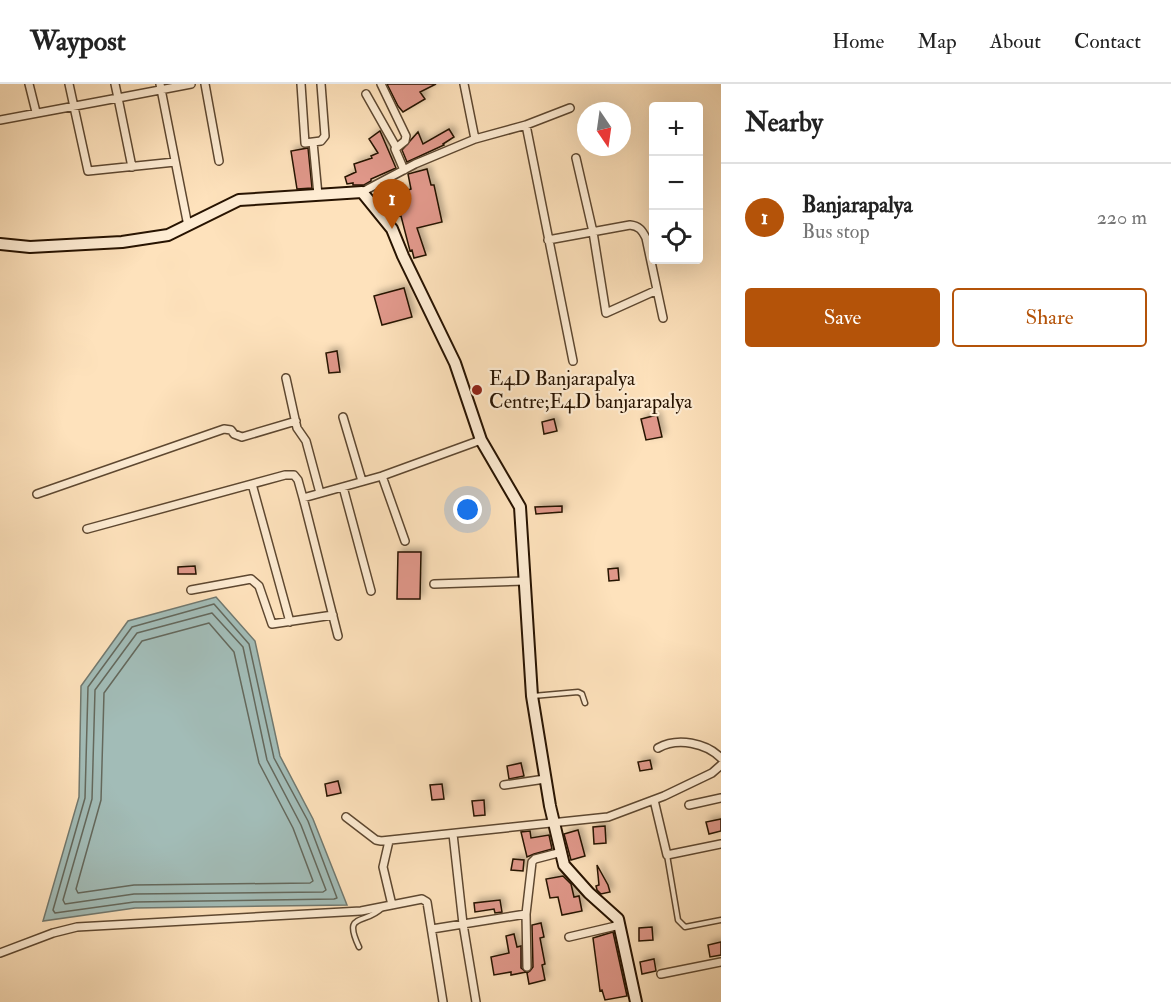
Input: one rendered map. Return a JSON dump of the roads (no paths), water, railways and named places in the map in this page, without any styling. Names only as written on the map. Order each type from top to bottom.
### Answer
[{"type":"street","points":[[29,84],[36,112]]},
{"type":"street","points":[[69,84],[88,171],[175,162]]},
{"type":"street","points":[[115,84],[132,167]]},
{"type":"street","points":[[0,120],[118,98],[161,87],[191,84]]},
{"type":"street","points":[[204,84],[219,161]]},
{"type":"street","points":[[301,84],[305,142],[321,141],[325,136],[321,84]]},
{"type":"street","points":[[381,84],[406,136],[405,141],[396,147]]},
{"type":"street","points":[[464,84],[475,139]]},
{"type":"street","points":[[161,87],[188,226]]},
{"type":"street","points":[[366,94],[396,147],[395,150],[404,170]]},
{"type":"street","points":[[0,244],[30,247],[122,242],[168,236],[239,200],[362,192],[404,170],[475,139],[526,125],[570,108]]},
{"type":"street","points":[[526,125],[573,362]]},
{"type":"street","points":[[313,142],[318,195]]},
{"type":"street","points":[[576,158],[593,232],[606,313],[657,290]]},
{"type":"street","points":[[362,192],[392,229],[455,363],[481,440],[520,507],[532,696],[550,806],[564,865],[589,893],[618,919],[636,1002]]},
{"type":"street","points":[[548,240],[630,225],[637,226],[646,238],[663,318]]},
{"type":"street","points":[[286,378],[298,431],[306,441],[320,493]]},
{"type":"street","points":[[343,417],[362,481]]},
{"type":"street","points":[[37,494],[224,429],[231,429],[234,434],[242,437],[296,421]]},
{"type":"street","points":[[303,498],[382,476],[481,440]]},
{"type":"street","points":[[87,529],[252,483],[294,475],[298,480],[303,498],[338,636]]},
{"type":"street","points":[[382,476],[405,541]]},
{"type":"street","points":[[252,483],[290,622]]},
{"type":"street","points":[[343,487],[371,591]]},
{"type":"street","points":[[191,590],[251,579],[259,586],[272,624],[333,615]]},
{"type":"street","points":[[434,584],[525,581]]},
{"type":"street","points":[[658,748],[665,744],[689,743],[713,750],[721,758]]},
{"type":"street","points":[[346,817],[376,840],[389,841],[608,817],[654,800],[712,773],[721,765]]},
{"type":"street","points":[[504,784],[545,779]]},
{"type":"street","points":[[688,805],[721,798]]},
{"type":"street","points":[[654,800],[667,855],[721,844]]},
{"type":"street","points":[[453,834],[463,924],[476,1002]]},
{"type":"street","points":[[389,841],[383,867],[392,905]]},
{"type":"street","points":[[527,967],[526,914],[532,862],[535,859],[561,852]]},
{"type":"street","points":[[0,953],[53,933],[84,926],[351,911],[424,899],[427,902],[432,928],[443,1002]]},
{"type":"street","points":[[432,928],[526,914]]},
{"type":"street","points":[[569,937],[620,925]]},
{"type":"street","points":[[661,974],[721,962]]},
{"type":"lane","points":[[532,696],[578,692],[582,694],[585,703]]},
{"type":"lane","points":[[667,855],[678,920],[682,925],[685,927],[721,920]]},
{"type":"lane","points":[[359,947],[352,932],[352,925],[383,907]]},
{"type":"water","points":[[216,597],[255,641],[280,756],[313,819],[347,905],[135,908],[43,921],[79,797],[81,686],[128,621]]},
{"type":"place","name":"Banjarapalya","points":[[392,229]]},
{"type":"place","name":"E4D Banjarapalya Centre;E4D banjarapalya","points":[[477,390]]}]
